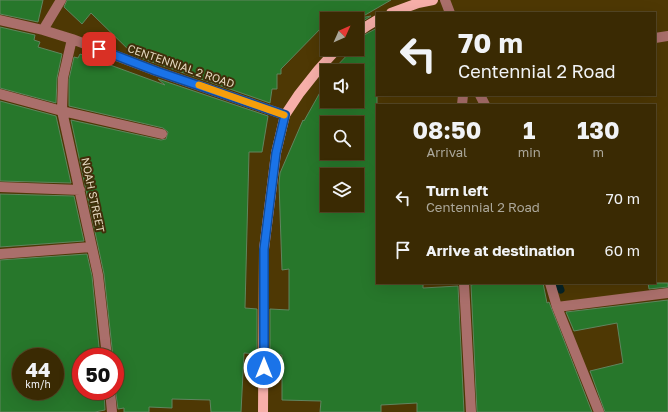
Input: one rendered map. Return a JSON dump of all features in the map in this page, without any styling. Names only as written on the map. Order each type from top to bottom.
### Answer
[{"type":"main road","points":[[394,12],[418,3],[433,0]]},
{"type":"main road","points":[[364,28],[376,21]]},
{"type":"main road","points":[[263,412],[264,249],[276,153],[285,115],[299,94],[331,56]]},
{"type":"street","points":[[43,30],[61,0]]},
{"type":"street","points":[[445,0],[450,12]]},
{"type":"street","name":"CENTENNIAL 2 ROAD","points":[[0,20],[43,30],[72,39],[156,71],[285,115]]},
{"type":"street","points":[[656,38],[668,36]]},
{"type":"street","name":"NOAH STREET","points":[[72,39],[62,78],[62,111],[98,275],[106,348]]},
{"type":"street","points":[[0,94],[62,111],[162,134]]},
{"type":"street","points":[[0,187],[80,190]]},
{"type":"street","points":[[0,254],[91,247]]},
{"type":"street","points":[[464,284],[471,412]]},
{"type":"street","points":[[550,284],[557,307],[598,412]]},
{"type":"street","points":[[557,307],[668,293]]},
{"type":"street","points":[[111,400],[112,412]]},
{"type":"building","points":[[0,0],[43,0],[38,22],[0,14]]},
{"type":"building","points":[[67,0],[391,0],[364,16],[364,12],[320,12],[320,29],[281,69],[281,74],[277,74],[277,89],[272,89],[270,103],[135,56],[91,13],[82,24],[64,7]]},
{"type":"building","points":[[371,16],[364,20],[364,17]]},
{"type":"building","points":[[0,27],[35,35],[34,40],[40,42],[38,47],[62,54],[57,78],[56,103],[0,88]]},
{"type":"building","points":[[376,29],[376,284],[423,284],[423,288],[458,286],[464,412],[417,412],[417,403],[381,405],[381,412],[320,412],[321,401],[282,400],[282,355],[270,354],[270,309],[289,310],[289,269],[282,270],[279,183],[280,173],[303,120],[304,121],[320,92],[320,108],[364,108],[364,64],[339,64],[346,56],[364,56],[364,35]]},
{"type":"building","points":[[80,54],[165,85],[158,79],[268,116],[262,152],[249,152],[245,308],[257,309],[257,354],[244,353],[241,412],[211,412],[210,400],[172,399],[172,408],[149,407],[149,412],[124,412],[124,408],[118,409],[117,400],[124,400],[124,348],[112,348],[104,274],[71,120],[161,140],[166,139],[168,132],[163,128],[69,106],[69,79],[74,57],[78,58]]},
{"type":"building","points":[[0,101],[56,116],[71,183],[0,181]]},
{"type":"building","points":[[0,194],[74,196],[84,241],[0,247]]},
{"type":"building","points":[[87,254],[92,276],[99,348],[72,348],[72,400],[104,400],[105,410],[95,412],[0,412],[0,260]]},
{"type":"building","points":[[668,283],[668,287],[649,289],[648,284]]},
{"type":"building","points":[[543,284],[547,303],[549,302],[592,412],[477,412],[471,285]]},
{"type":"building","points":[[668,300],[668,412],[605,412],[590,371],[623,363],[617,323],[574,331],[566,312]]},
{"type":"waterway","points":[[558,284],[561,290]]},
{"type":"slow traffic","points":[[199,85],[284,115]]},
{"type":"route","points":[[99,49],[156,71],[285,115],[276,153],[264,249],[264,368]]}]
